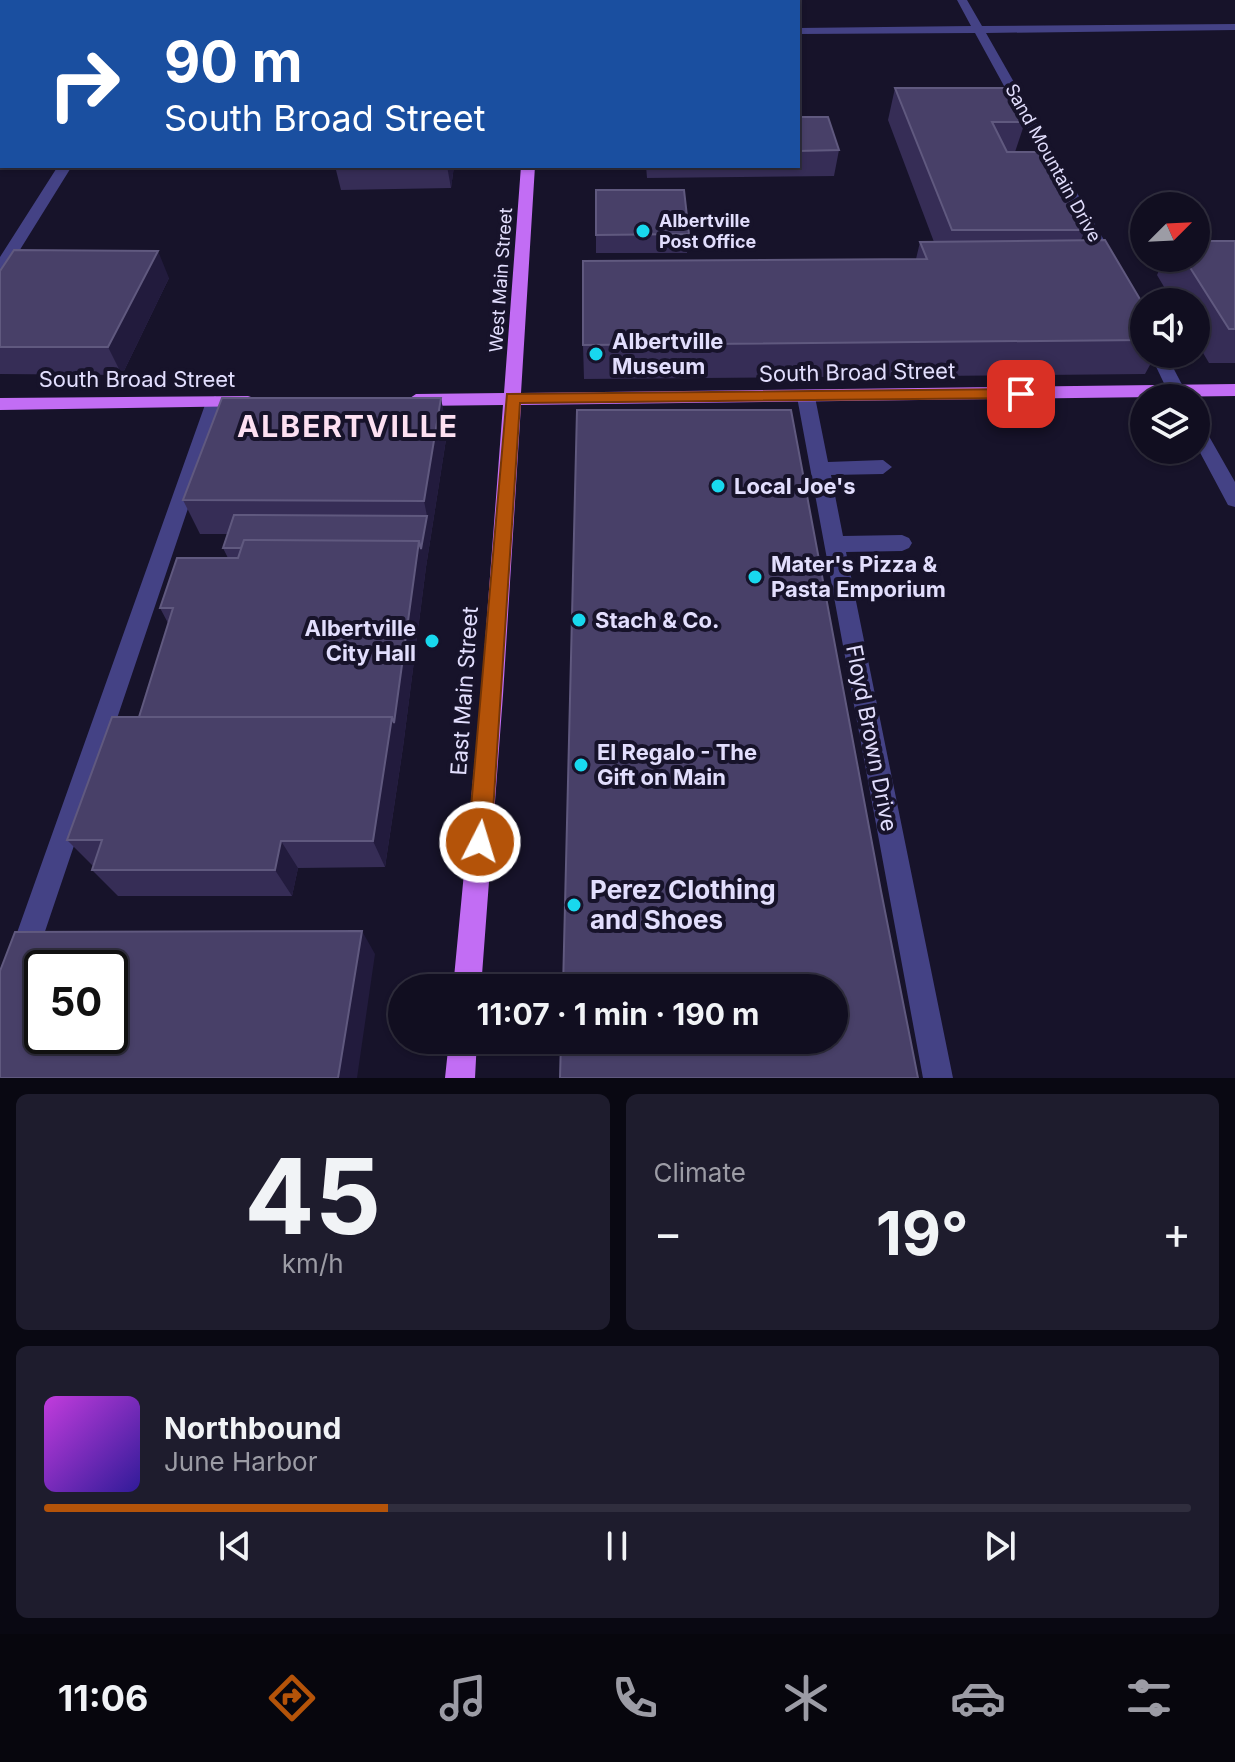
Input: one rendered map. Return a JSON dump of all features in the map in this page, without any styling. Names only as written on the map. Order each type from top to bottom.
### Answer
[{"type":"main road","name":"West Main Street","points":[[512,397],[528,168]]},
{"type":"main road","name":"South Broad Street","points":[[1210,392],[1235,390]]},
{"type":"main road","name":"South Broad Street","points":[[404,400],[1130,394]]},
{"type":"main road","name":"East Main Street","points":[[468,974],[492,695],[512,397]]},
{"type":"main road","name":"South Broad Street","points":[[0,404],[262,402]]},
{"type":"main road","points":[[460,1078],[462,1054]]},
{"type":"street","name":"Sand Mountain Drive","points":[[962,0],[1117,279]]},
{"type":"street","points":[[800,31],[1235,27]]},
{"type":"street","points":[[0,269],[64,168]]},
{"type":"street","name":"Floyd Brown Drive","points":[[806,397],[938,1078]]},
{"type":"street","points":[[15,977],[215,402]]},
{"type":"street","points":[[1210,454],[1235,500]]},
{"type":"street","points":[[820,469],[883,467]]},
{"type":"street","points":[[834,544],[902,543]]},
{"type":"building","points":[[895,88],[1006,88],[1025,122],[992,122],[1007,152],[1042,152],[1085,230],[952,230]]},
{"type":"building","points":[[800,117],[828,117],[839,150],[800,151]]},
{"type":"building","points":[[596,190],[684,190],[689,234],[596,235]]},
{"type":"building","points":[[1105,240],[1133,288],[1130,288],[1130,340],[583,345],[583,261],[927,259],[920,242]]},
{"type":"building","points":[[1210,241],[1235,241],[1235,329],[1229,329],[1210,299],[1210,288],[1203,288],[1193,272],[1210,272]]},
{"type":"building","points":[[14,250],[158,251],[108,347],[0,347],[0,271]]},
{"type":"building","points":[[222,398],[441,398],[424,501],[183,500]]},
{"type":"building","points":[[577,410],[791,410],[918,1078],[560,1078],[561,1054],[848,1054],[848,974],[563,974]]},
{"type":"building","points":[[234,515],[427,516],[421,549],[419,541],[244,540],[241,548],[223,548]]},
{"type":"building","points":[[244,540],[419,541],[394,723],[392,717],[139,717],[173,608],[160,608],[177,558],[238,558]]},
{"type":"building","points":[[112,717],[392,717],[373,841],[281,841],[275,870],[92,870],[102,840],[67,840]]},
{"type":"building","points":[[362,931],[338,1078],[0,1078],[0,971],[15,932]]},
{"type":"place","name":"Albertville Post Office","points":[[643,231]]},
{"type":"place","name":"Albertville Museum","points":[[596,354]]},
{"type":"place","name":"Local Joe's","points":[[718,486]]},
{"type":"place","name":"Mater's Pizza & Pasta Emporium","points":[[755,577]]},
{"type":"place","name":"Stach & Co.","points":[[579,620]]},
{"type":"place","name":"Albertville City Hall","points":[[432,641]]},
{"type":"place","name":"El Regalo - The Gift on Main","points":[[581,765]]},
{"type":"place","name":"Perez Clothing and Shoes","points":[[574,905]]},
{"type":"district","name":"ALBERTVILLE","points":[[348,427]]},
{"type":"route","points":[[480,842],[512,397],[1021,394]]}]
